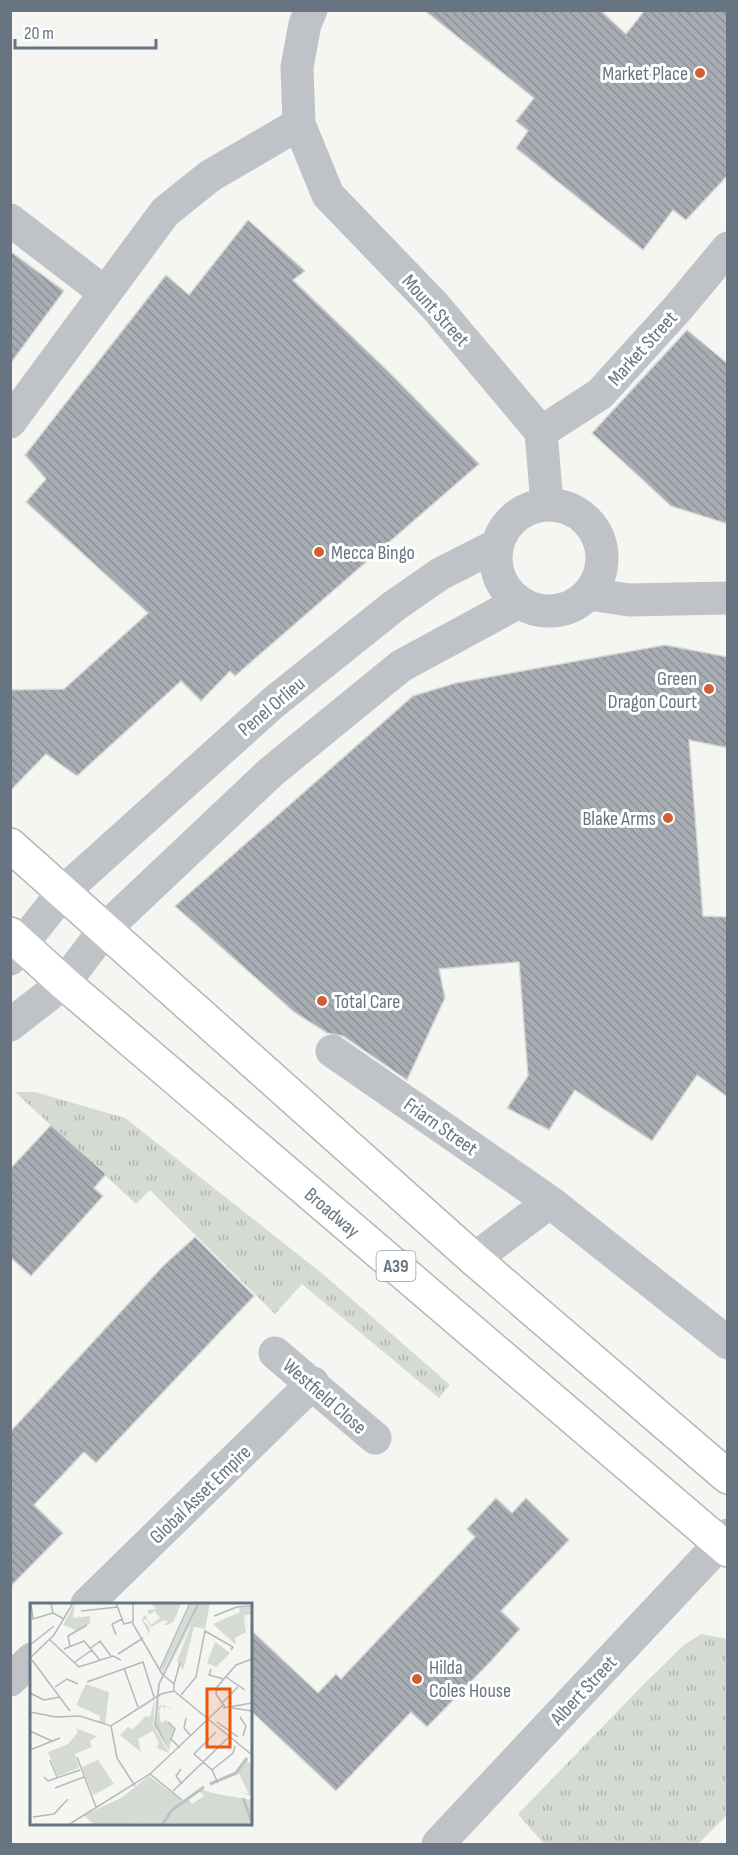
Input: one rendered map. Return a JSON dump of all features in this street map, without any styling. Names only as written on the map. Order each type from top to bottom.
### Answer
[{"type":"main road","points":[[10,845],[106,928],[474,1259],[728,1477]]},
{"type":"main road","name":"Broadway","points":[[14,946],[64,983],[725,1542]]},
{"type":"street","name":"Mount Street","points":[[311,10],[305,24],[297,67],[299,124],[328,195],[435,306],[541,432]]},
{"type":"street","points":[[10,422],[165,212],[210,176],[299,124]]},
{"type":"street","points":[[10,220],[104,292]]},
{"type":"street","name":"Market Street","points":[[541,432],[600,394],[678,308],[728,248]]},
{"type":"street","points":[[541,432],[547,504]]},
{"type":"street","points":[[547,504],[565,507],[581,514],[593,528],[601,544],[603,562],[599,579],[589,594],[577,604],[555,611],[533,609],[519,602],[507,591],[499,577],[496,561],[497,545],[504,530],[515,517],[530,508],[547,504]]},
{"type":"street","name":"Penel Orlieu","points":[[14,946],[64,891],[302,680],[440,574],[497,545]]},
{"type":"street","points":[[589,594],[628,600],[728,598]]},
{"type":"street","points":[[10,1025],[64,983],[106,928],[271,772],[401,666],[519,602]]},
{"type":"street","name":"Friarn Street","points":[[332,1051],[550,1202],[728,1343]]},
{"type":"street","points":[[474,1259],[550,1202]]},
{"type":"street","name":"Westfield Close","points":[[275,1353],[375,1438]]},
{"type":"street","name":"Global Asset Empire","points":[[89,1603],[313,1383]]},
{"type":"street","name":"Albert Street","points":[[438,1845],[725,1542]]},
{"type":"street","points":[[10,1680],[30,1661]]},
{"type":"green space","points":[[15,1092],[35,1092],[125,1118],[324,1275],[450,1385],[439,1398],[302,1284],[275,1314],[150,1190],[136,1204]]},
{"type":"green space","points":[[702,1634],[727,1639],[727,1815],[698,1844],[544,1844],[518,1814],[645,1683],[685,1644]]},
{"type":"building","points":[[424,10],[600,10],[626,34],[645,10],[728,10],[728,175],[686,220],[673,210],[643,250],[516,148],[528,131],[516,121],[534,98]]},
{"type":"building","points":[[248,220],[305,271],[293,280],[390,373],[479,464],[235,676],[230,671],[201,701],[181,681],[77,776],[46,754],[10,791],[10,690],[64,689],[148,613],[26,502],[46,479],[25,455],[166,275],[189,295]]},
{"type":"building","points":[[10,251],[64,291],[10,364]]},
{"type":"building","points":[[687,330],[728,364],[728,524],[671,506],[592,433]]},
{"type":"building","points":[[665,645],[728,657],[728,748],[689,740],[703,916],[728,917],[728,1097],[697,1075],[652,1141],[575,1090],[549,1130],[507,1108],[528,1076],[519,962],[439,969],[445,998],[407,1080],[343,1036],[327,1033],[294,1012],[175,906],[413,696],[456,683]]},
{"type":"building","points":[[51,1125],[106,1174],[94,1188],[103,1196],[31,1276],[10,1257],[10,1169]]},
{"type":"building","points":[[195,1237],[254,1296],[96,1463],[84,1452],[34,1505],[63,1533],[10,1587],[10,1432],[163,1266]]},
{"type":"building","name":"Hilda Coles House","points":[[496,1498],[512,1513],[526,1498],[569,1540],[501,1611],[520,1629],[490,1662],[427,1727],[411,1712],[336,1791],[252,1712],[252,1631],[318,1693],[336,1674],[341,1679],[475,1537],[467,1529]]},
{"type":"place","name":"Market Place","points":[[700,73]]},
{"type":"place","name":"Mecca Bingo","points":[[319,552]]},
{"type":"place","name":"Green Dragon Court","points":[[709,689]]},
{"type":"place","name":"Blake Arms","points":[[668,818]]},
{"type":"place","name":"Total Care","points":[[322,1001]]},
{"type":"place","name":"Hilda Coles House","points":[[417,1679]]}]
